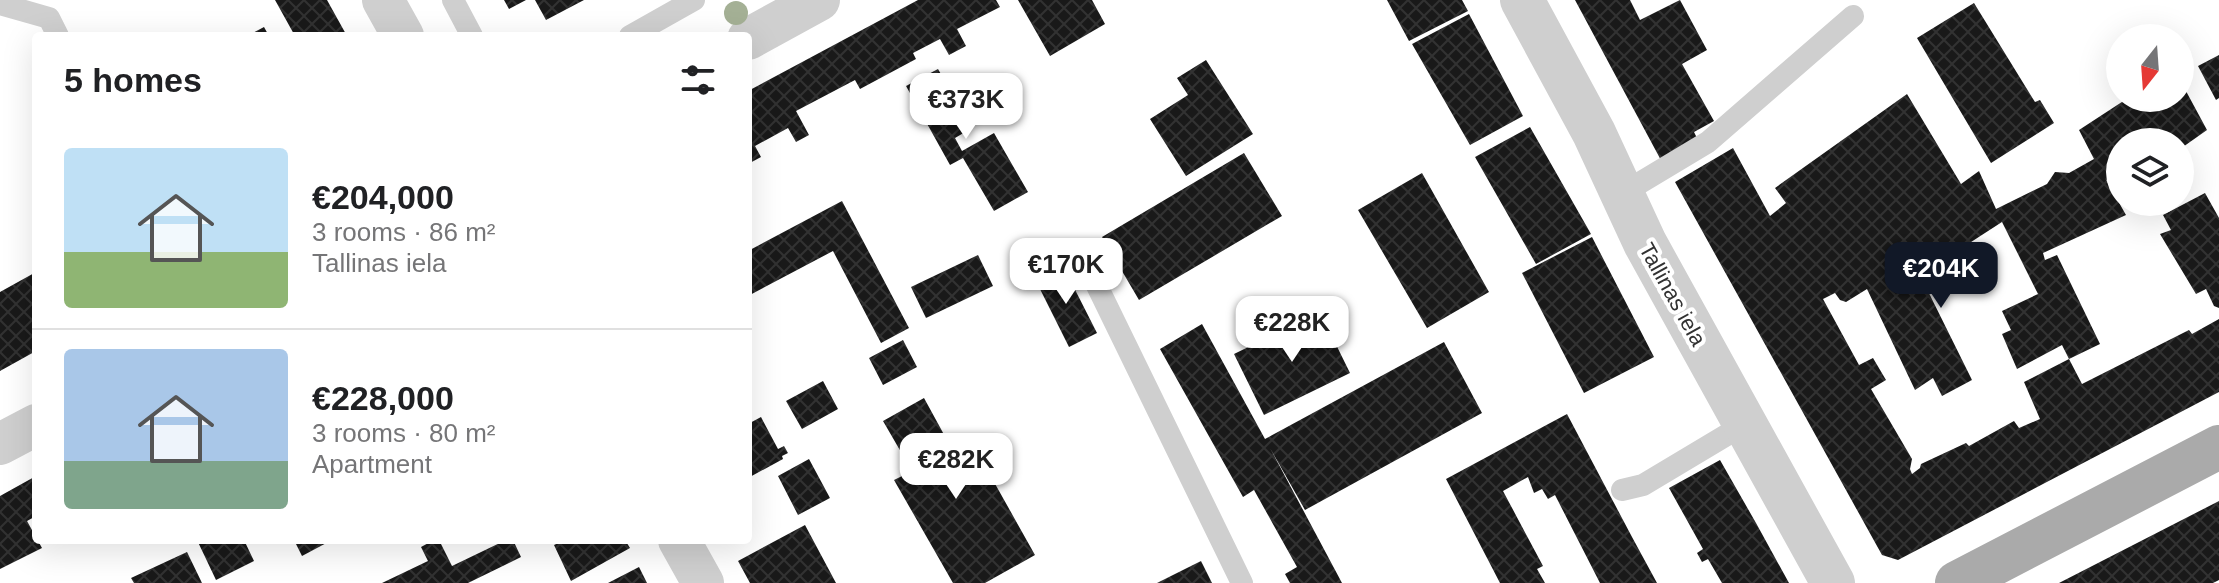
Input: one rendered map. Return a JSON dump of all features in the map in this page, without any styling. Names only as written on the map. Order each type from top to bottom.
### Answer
[{"type":"main road","points":[[1957,583],[2219,447]]},
{"type":"street","points":[[383,0],[401,32]]},
{"type":"street","name":"Tallinas iela","points":[[1522,0],[1594,133],[1645,243],[1833,583]]},
{"type":"street","points":[[752,37],[811,2]]},
{"type":"street","points":[[0,444],[32,427]]},
{"type":"street","points":[[681,544],[703,583]]},
{"type":"lane","points":[[453,0],[470,32]]},
{"type":"lane","points":[[637,32],[694,0]]},
{"type":"lane","points":[[0,4],[49,18],[56,32]]},
{"type":"lane","points":[[1623,193],[1708,142],[1853,16]]},
{"type":"lane","points":[[1081,253],[1242,583]]},
{"type":"lane","points":[[1622,490],[1643,485],[1745,424]]},
{"type":"building","points":[[275,0],[327,0],[345,32],[293,32]]},
{"type":"building","points":[[504,0],[526,0],[509,9]]},
{"type":"building","points":[[535,0],[584,0],[546,20]]},
{"type":"building","points":[[918,0],[996,0],[1000,7],[957,29],[966,46],[949,55],[940,39],[913,53],[916,59],[860,89],[855,80],[796,111],[809,135],[796,142],[788,128],[755,146],[761,157],[752,162],[752,89]]},
{"type":"building","points":[[1018,0],[1092,0],[1105,24],[1050,56]]},
{"type":"building","points":[[1387,0],[1462,0],[1468,11],[1409,41]]},
{"type":"building","points":[[1575,0],[1630,0],[1640,20],[1680,0],[1707,50],[1682,64],[1714,121],[1694,132],[1700,144],[1663,164]]},
{"type":"building","points":[[1974,3],[2035,102],[2040,100],[2054,123],[1991,163],[1917,38]]},
{"type":"building","points":[[1469,14],[1523,116],[1470,145],[1412,44]]},
{"type":"building","points":[[2219,55],[2219,98],[2216,100],[2198,66]]},
{"type":"building","points":[[1206,60],[1253,134],[1186,176],[1150,119],[1188,95],[1177,78]]},
{"type":"building","points":[[938,69],[972,128],[955,138],[962,151],[994,133],[1028,192],[994,211],[963,158],[950,165],[906,86]]},
{"type":"building","points":[[1907,94],[1961,184],[1979,171],[1996,209],[2047,184],[2055,172],[2069,173],[2094,159],[2079,130],[2107,112],[2194,112],[2194,106],[2207,130],[2194,139],[2194,128],[2106,128],[2106,216],[2124,216],[2043,253],[2045,260],[2057,255],[2100,344],[2069,359],[2082,384],[2189,330],[2192,334],[2219,319],[2219,392],[1898,560],[1882,555],[1675,182],[1733,148],[1770,216],[1786,203],[1775,188]],"holes":[[[2002,222],[2038,294],[2002,311],[2011,330],[2002,334],[2017,369],[2062,345],[2069,359],[2024,382],[2040,419],[2019,428],[2014,421],[1969,446],[1966,443],[1921,464],[1912,474],[1912,459],[1871,389],[1886,380],[1873,358],[1859,365],[1823,299],[1835,293],[1846,302],[1867,289],[1915,390],[1933,378],[1942,396],[1972,380],[1920,275]]]},
{"type":"building","points":[[1530,127],[1591,234],[1536,264],[1475,157]]},
{"type":"building","points":[[1244,153],[1282,216],[1139,300],[1102,237]]},
{"type":"building","points":[[1422,173],[1489,292],[1427,328],[1358,210]]},
{"type":"building","points":[[2205,193],[2219,218],[2219,308],[2214,306],[2206,289],[2196,294],[2160,234],[2171,230],[2164,216],[2194,216],[2194,199]]},
{"type":"building","points":[[842,201],[909,328],[881,343],[833,251],[752,294],[752,249]]},
{"type":"building","points":[[1592,237],[1654,357],[1584,393],[1522,273]]},
{"type":"building","points":[[978,255],[993,286],[926,318],[911,287]]},
{"type":"building","points":[[1063,266],[1097,333],[1069,347],[1035,279]]},
{"type":"building","points":[[32,274],[32,353],[0,371],[0,292]]},
{"type":"building","points":[[1320,312],[1350,373],[1264,415],[1234,354]]},
{"type":"building","points":[[1202,324],[1265,439],[1444,342],[1482,413],[1305,510],[1270,448],[1342,583],[1290,583],[1285,574],[1297,567],[1254,490],[1243,497],[1160,349]]},
{"type":"building","points":[[903,340],[917,367],[883,385],[869,358]]},
{"type":"building","points":[[823,381],[838,409],[802,429],[786,401]]},
{"type":"building","points":[[924,398],[953,451],[971,441],[1035,555],[985,583],[953,583],[894,480],[912,471],[883,421]]},
{"type":"building","points":[[1567,414],[1657,583],[1600,583],[1555,495],[1548,499],[1542,489],[1534,493],[1528,477],[1503,491],[1543,566],[1537,569],[1545,583],[1500,583],[1446,479]]},
{"type":"building","points":[[761,417],[778,449],[784,446],[788,453],[752,476],[752,422]]},
{"type":"building","points":[[809,459],[830,498],[798,515],[778,476]]},
{"type":"building","points":[[1720,460],[1789,583],[1722,583],[1708,559],[1702,562],[1697,553],[1703,549],[1669,488]]},
{"type":"building","points":[[32,478],[32,518],[27,521],[32,530],[32,544],[40,544],[42,548],[0,569],[0,496]]},
{"type":"building","points":[[2219,501],[2219,580],[2213,583],[2059,583]]},
{"type":"building","points":[[805,525],[836,583],[750,583],[738,561]]},
{"type":"building","points":[[199,544],[246,544],[254,561],[216,580]]},
{"type":"building","points":[[296,544],[324,544],[302,556]]},
{"type":"building","points":[[441,544],[452,566],[498,544],[515,544],[521,557],[468,583],[382,583],[428,561],[421,547]]},
{"type":"building","points":[[628,544],[630,548],[571,581],[554,545]]},
{"type":"building","points":[[187,552],[202,583],[134,583],[131,578]]},
{"type":"building","points":[[1201,561],[1212,583],[1157,583]]},
{"type":"building","points":[[639,567],[647,583],[608,583]]}]
